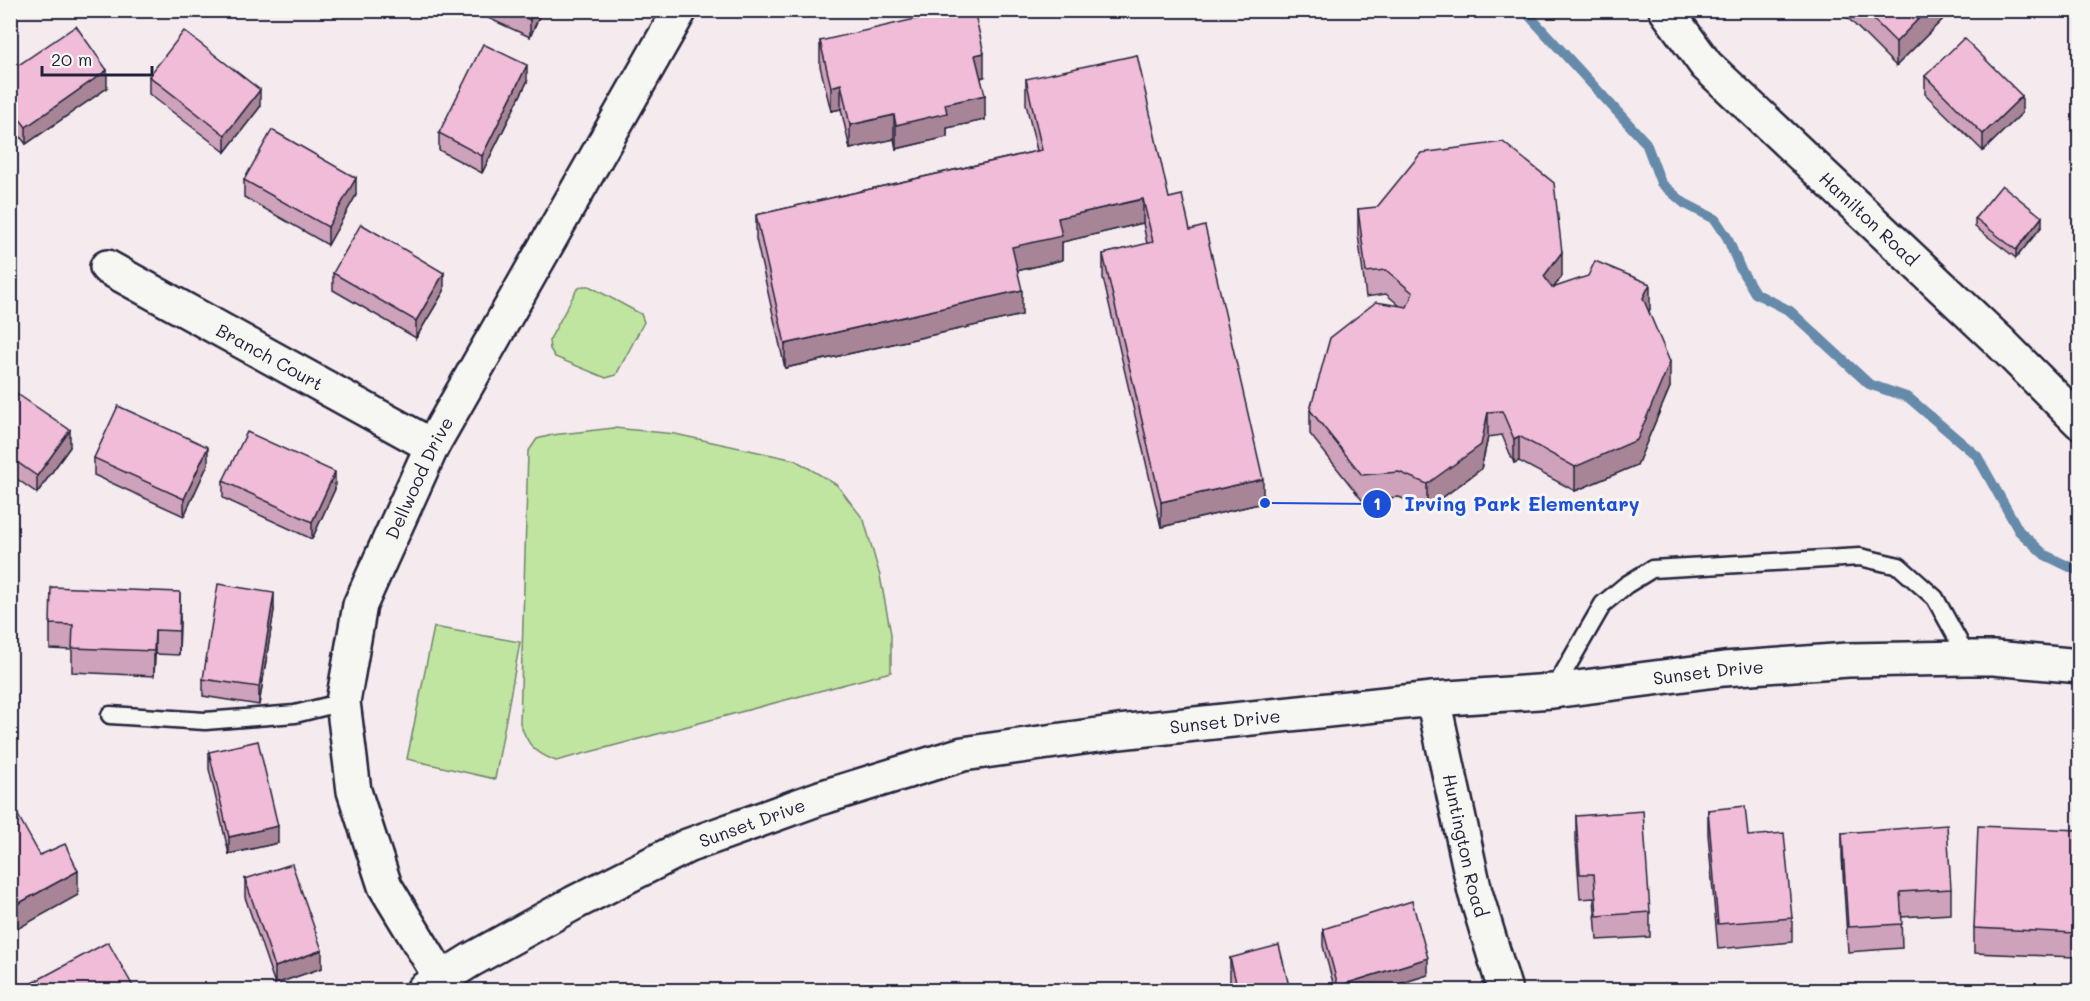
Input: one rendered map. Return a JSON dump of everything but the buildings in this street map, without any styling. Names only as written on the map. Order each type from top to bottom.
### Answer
[{"type":"street","name":"Dellwood Drive","points":[[432,984],[385,886],[354,790],[343,702],[360,605],[432,446],[680,10]]},
{"type":"street","name":"Hamilton Road","points":[[1666,10],[1706,64],[1998,340],[2079,422]]},
{"type":"street","name":"Branch Court","points":[[107,267],[432,446]]},
{"type":"street","name":"Sunset Drive","points":[[432,984],[574,903],[687,846],[820,798],[963,754],[1119,732],[1433,699],[1553,691],[1725,669],[1848,660],[1968,658],[1994,658],[2079,666]]},
{"type":"street","name":"Huntington Road","points":[[1433,699],[1475,892],[1505,990]]},
{"type":"lane","points":[[1553,691],[1603,604],[1626,585],[1652,569],[1860,557],[1899,566],[1935,598],[1968,658]]},
{"type":"lane","points":[[110,715],[205,722],[295,714],[343,702]]},
{"type":"green space","points":[[589,286],[641,314],[644,322],[616,375],[606,378],[555,357],[550,349],[549,341],[577,289]]},
{"type":"green space","points":[[614,428],[675,434],[795,460],[837,485],[864,520],[880,576],[891,634],[891,672],[556,761],[537,751],[529,743],[520,723],[528,452],[537,439],[552,435]]},
{"type":"green space","points":[[434,627],[520,642],[495,779],[407,759]]},
{"type":"waterway","points":[[1524,10],[1646,143],[1661,183],[1684,203],[1715,219],[1727,237],[1740,268],[1755,293],[1790,311],[1869,384],[1909,398],[1977,456],[2019,531],[2045,555],[2080,572]]},
{"type":"place","name":"Irving Park Elementary","points":[[1265,503]]}]
